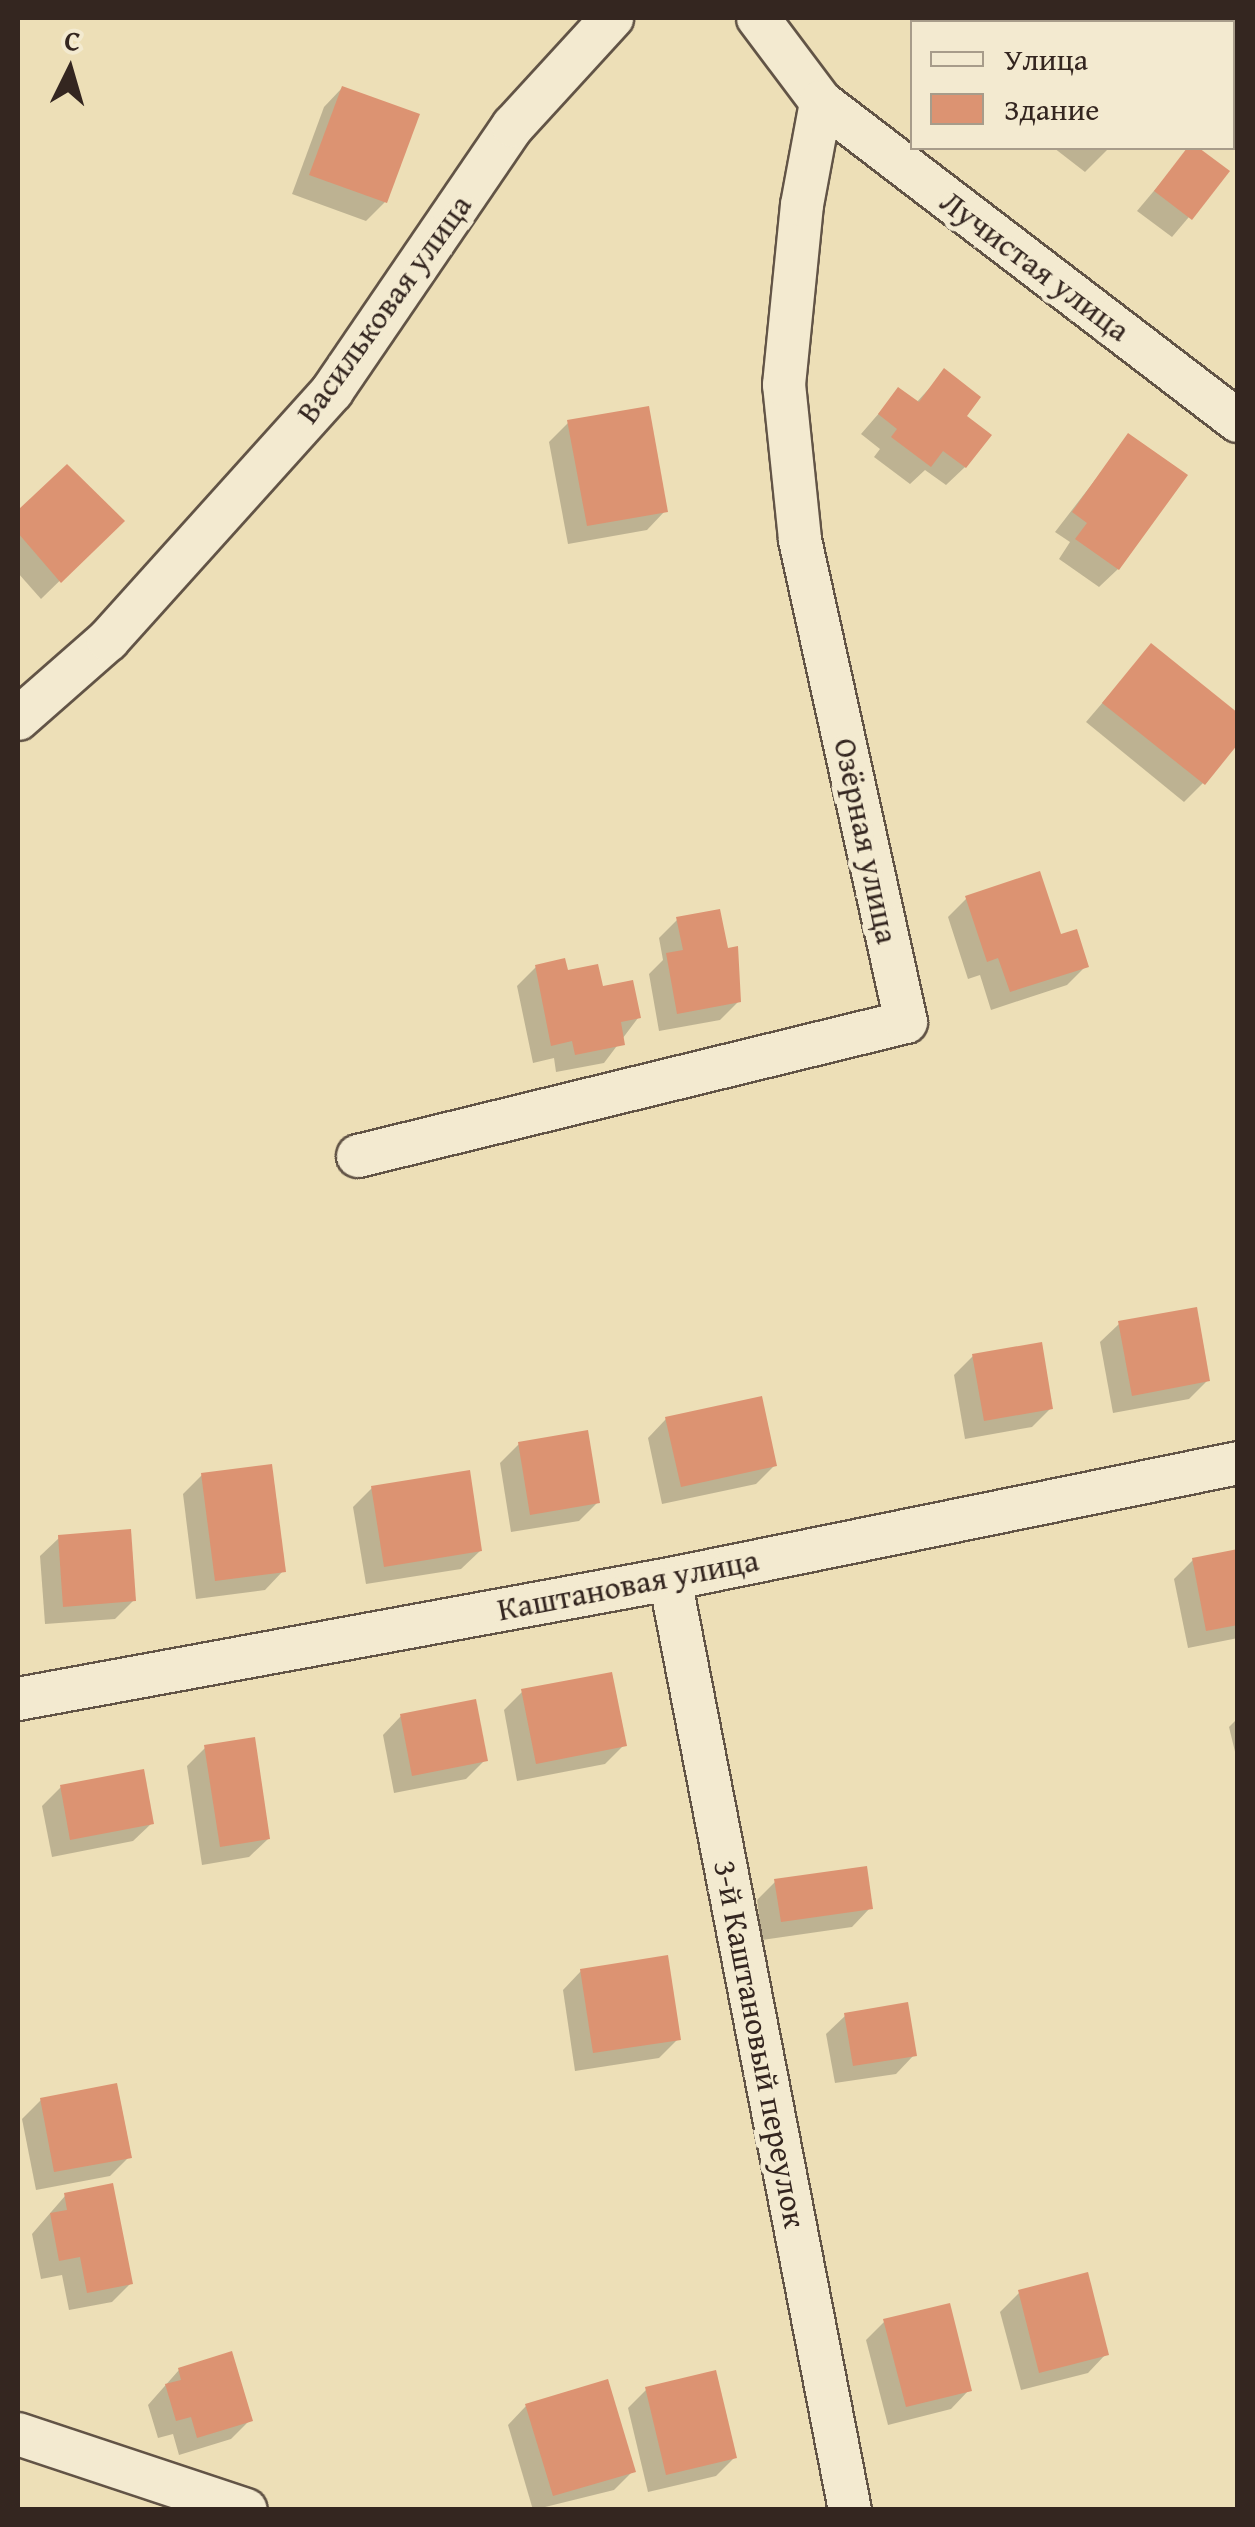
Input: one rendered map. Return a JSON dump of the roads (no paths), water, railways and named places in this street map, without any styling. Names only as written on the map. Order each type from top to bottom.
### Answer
[{"type":"street","name":"Васильковая улица","points":[[18,719],[108,640],[332,391],[513,126],[612,18]]},
{"type":"street","name":"Лучистая улица","points":[[758,18],[822,102],[1238,422]]},
{"type":"street","name":"Озёрная улица","points":[[358,1156],[906,1022],[800,539],[784,385],[802,205],[822,102]]},
{"type":"street","name":"Каштановая улица","points":[[18,1699],[670,1578],[1238,1463]]},
{"type":"street","name":"3-й Каштановый переулок","points":[[670,1578],[850,2510]]},
{"type":"street","points":[[18,2434],[246,2510]]}]
